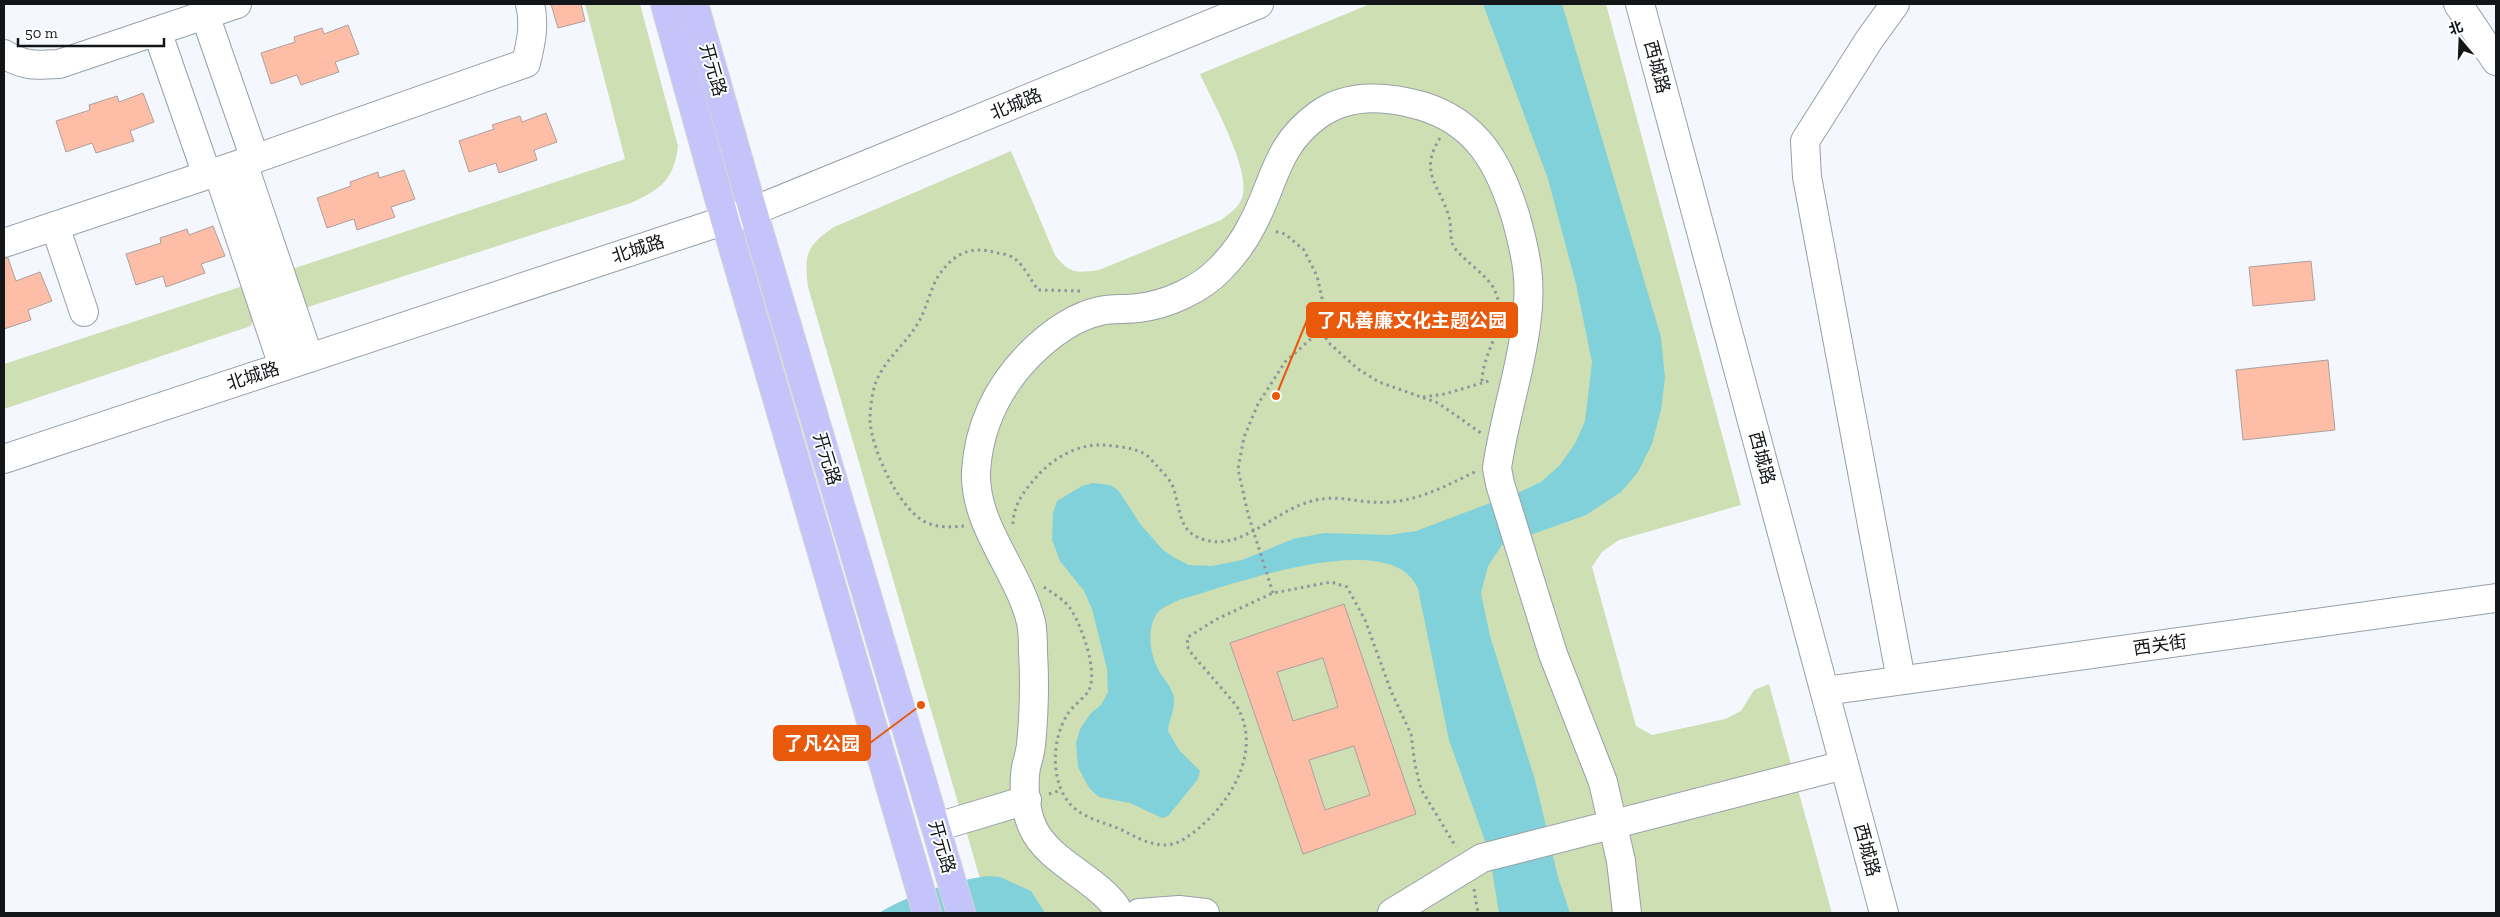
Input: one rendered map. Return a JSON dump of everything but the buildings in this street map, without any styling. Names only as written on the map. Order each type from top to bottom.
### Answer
[{"type":"main road","name":"开元路","points":[[665,4],[725,220],[927,913]]},
{"type":"main road","name":"开元路","points":[[694,4],[753,211],[961,913]]},
{"type":"street","points":[[4,54],[17,62],[30,66],[60,64],[236,4]]},
{"type":"street","points":[[4,243],[230,168],[526,63],[532,39],[533,17],[530,4]]},
{"type":"street","name":"北城路","points":[[4,459],[753,211],[1259,4]]},
{"type":"street","name":"西城路","points":[[1640,4],[1884,913]]},
{"type":"street","points":[[1895,4],[1805,141],[1807,177],[1901,680]]},
{"type":"street","points":[[2458,4],[2496,61]]},
{"type":"street","points":[[205,15],[230,168],[283,366]]},
{"type":"street","points":[[157,31],[230,168],[310,358]]},
{"type":"street","points":[[1205,913],[1179,910],[1125,912],[1103,891],[1043,844],[1035,833],[1030,821],[1027,800],[1026,770],[1031,752],[1035,703],[1032,624],[1010,568],[983,517],[976,474],[979,441],[986,417],[1000,390],[1033,351],[1070,323],[1104,310],[1143,308],[1165,302],[1206,282],[1235,251],[1252,226],[1275,169],[1287,146],[1319,114],[1341,103],[1362,98],[1386,98],[1431,109],[1455,121],[1489,154],[1501,174],[1524,249],[1530,278],[1527,324],[1500,470],[1520,546],[1553,654],[1598,767],[1613,823],[1624,880],[1626,913]]},
{"type":"street","points":[[55,226],[84,312]]},
{"type":"street","name":"西关街","points":[[1825,691],[2496,598]]},
{"type":"street","points":[[1392,913],[1474,862],[1613,823],[1844,765]]},
{"type":"street","points":[[937,827],[1027,800]]},
{"type":"path","points":[[1455,121],[1432,151],[1431,175],[1450,218],[1453,246],[1493,287],[1498,300],[1500,325],[1488,352],[1487,364],[1482,372],[1482,384]]},
{"type":"path","points":[[1252,226],[1285,234],[1304,250],[1317,276],[1324,307],[1314,336],[1285,362],[1258,404],[1244,437],[1238,469],[1253,530],[1273,593]]},
{"type":"path","points":[[983,517],[967,526],[947,527],[929,524],[910,512],[894,490],[874,442],[870,420],[876,382],[918,324],[929,302],[938,276],[951,260],[966,250],[984,249],[1014,258],[1038,290],[1088,291],[1104,310]]},
{"type":"path","points":[[1317,326],[1330,344],[1358,369],[1379,382],[1423,397],[1447,408],[1500,470]]},
{"type":"path","points":[[1423,397],[1445,394],[1482,384],[1518,370]]},
{"type":"path","points":[[1013,534],[1013,516],[1021,497],[1034,480],[1062,456],[1080,448],[1097,445],[1116,446],[1145,453],[1172,485],[1182,523],[1190,534],[1210,541],[1226,541],[1253,530],[1299,506],[1318,499],[1340,497],[1389,502],[1431,493],[1474,473],[1500,470]]},
{"type":"path","points":[[1038,583],[1070,607],[1081,627],[1093,678],[1088,692],[1075,704],[1058,733],[1056,746],[1057,772],[1061,790],[1074,807],[1089,817],[1143,841],[1163,846],[1180,842],[1196,832],[1212,816],[1235,786],[1245,750],[1241,714],[1192,654],[1187,646],[1188,637],[1217,620],[1273,593],[1331,582],[1347,587],[1365,620],[1391,691],[1411,734],[1415,766],[1421,789],[1474,862],[1474,890],[1478,913]]},
{"type":"green space","points":[[585,4],[640,4],[678,146],[673,167],[664,182],[658,188],[631,203],[305,308],[292,269],[625,159]]},
{"type":"green space","points":[[1370,4],[1606,4],[1741,505],[1619,540],[1602,552],[1592,567],[1636,726],[1652,735],[1725,719],[1741,711],[1754,690],[1769,684],[1832,913],[990,913],[808,287],[806,266],[809,252],[818,240],[834,227],[1011,151],[1055,255],[1065,266],[1074,271],[1099,270],[1221,220],[1238,205],[1242,198],[1244,186],[1236,154],[1229,136],[1200,74]]},
{"type":"green space","points":[[246,285],[254,317],[251,326],[4,409],[4,364]]},
{"type":"water","points":[[1483,4],[1562,4],[1661,337],[1665,378],[1661,410],[1652,444],[1638,472],[1621,492],[1586,515],[1502,545],[1488,566],[1481,593],[1490,636],[1535,780],[1558,877],[1570,913],[1499,913],[1489,852],[1449,740],[1418,589],[1402,570],[1376,561],[1343,560],[1306,565],[1179,600],[1161,610],[1153,621],[1150,641],[1159,671],[1172,690],[1174,699],[1168,731],[1179,750],[1200,771],[1198,779],[1168,816],[1162,818],[1130,803],[1099,797],[1089,788],[1078,767],[1076,743],[1080,729],[1091,713],[1101,705],[1108,692],[1107,669],[1092,609],[1084,591],[1060,561],[1052,540],[1053,513],[1057,501],[1082,486],[1093,483],[1110,485],[1118,490],[1141,525],[1163,550],[1189,565],[1212,566],[1242,560],[1293,539],[1324,533],[1389,535],[1416,531],[1522,491],[1541,482],[1560,465],[1576,442],[1585,421],[1592,362],[1576,284],[1548,179]]},
{"type":"water","points":[[989,876],[1000,877],[1031,891],[1045,913],[879,913],[903,900],[932,889]]},
{"type":"place","name":"了凡善廉文化主题公园","points":[[1276,396]]},
{"type":"place","name":"了凡公园","points":[[921,705]]}]
